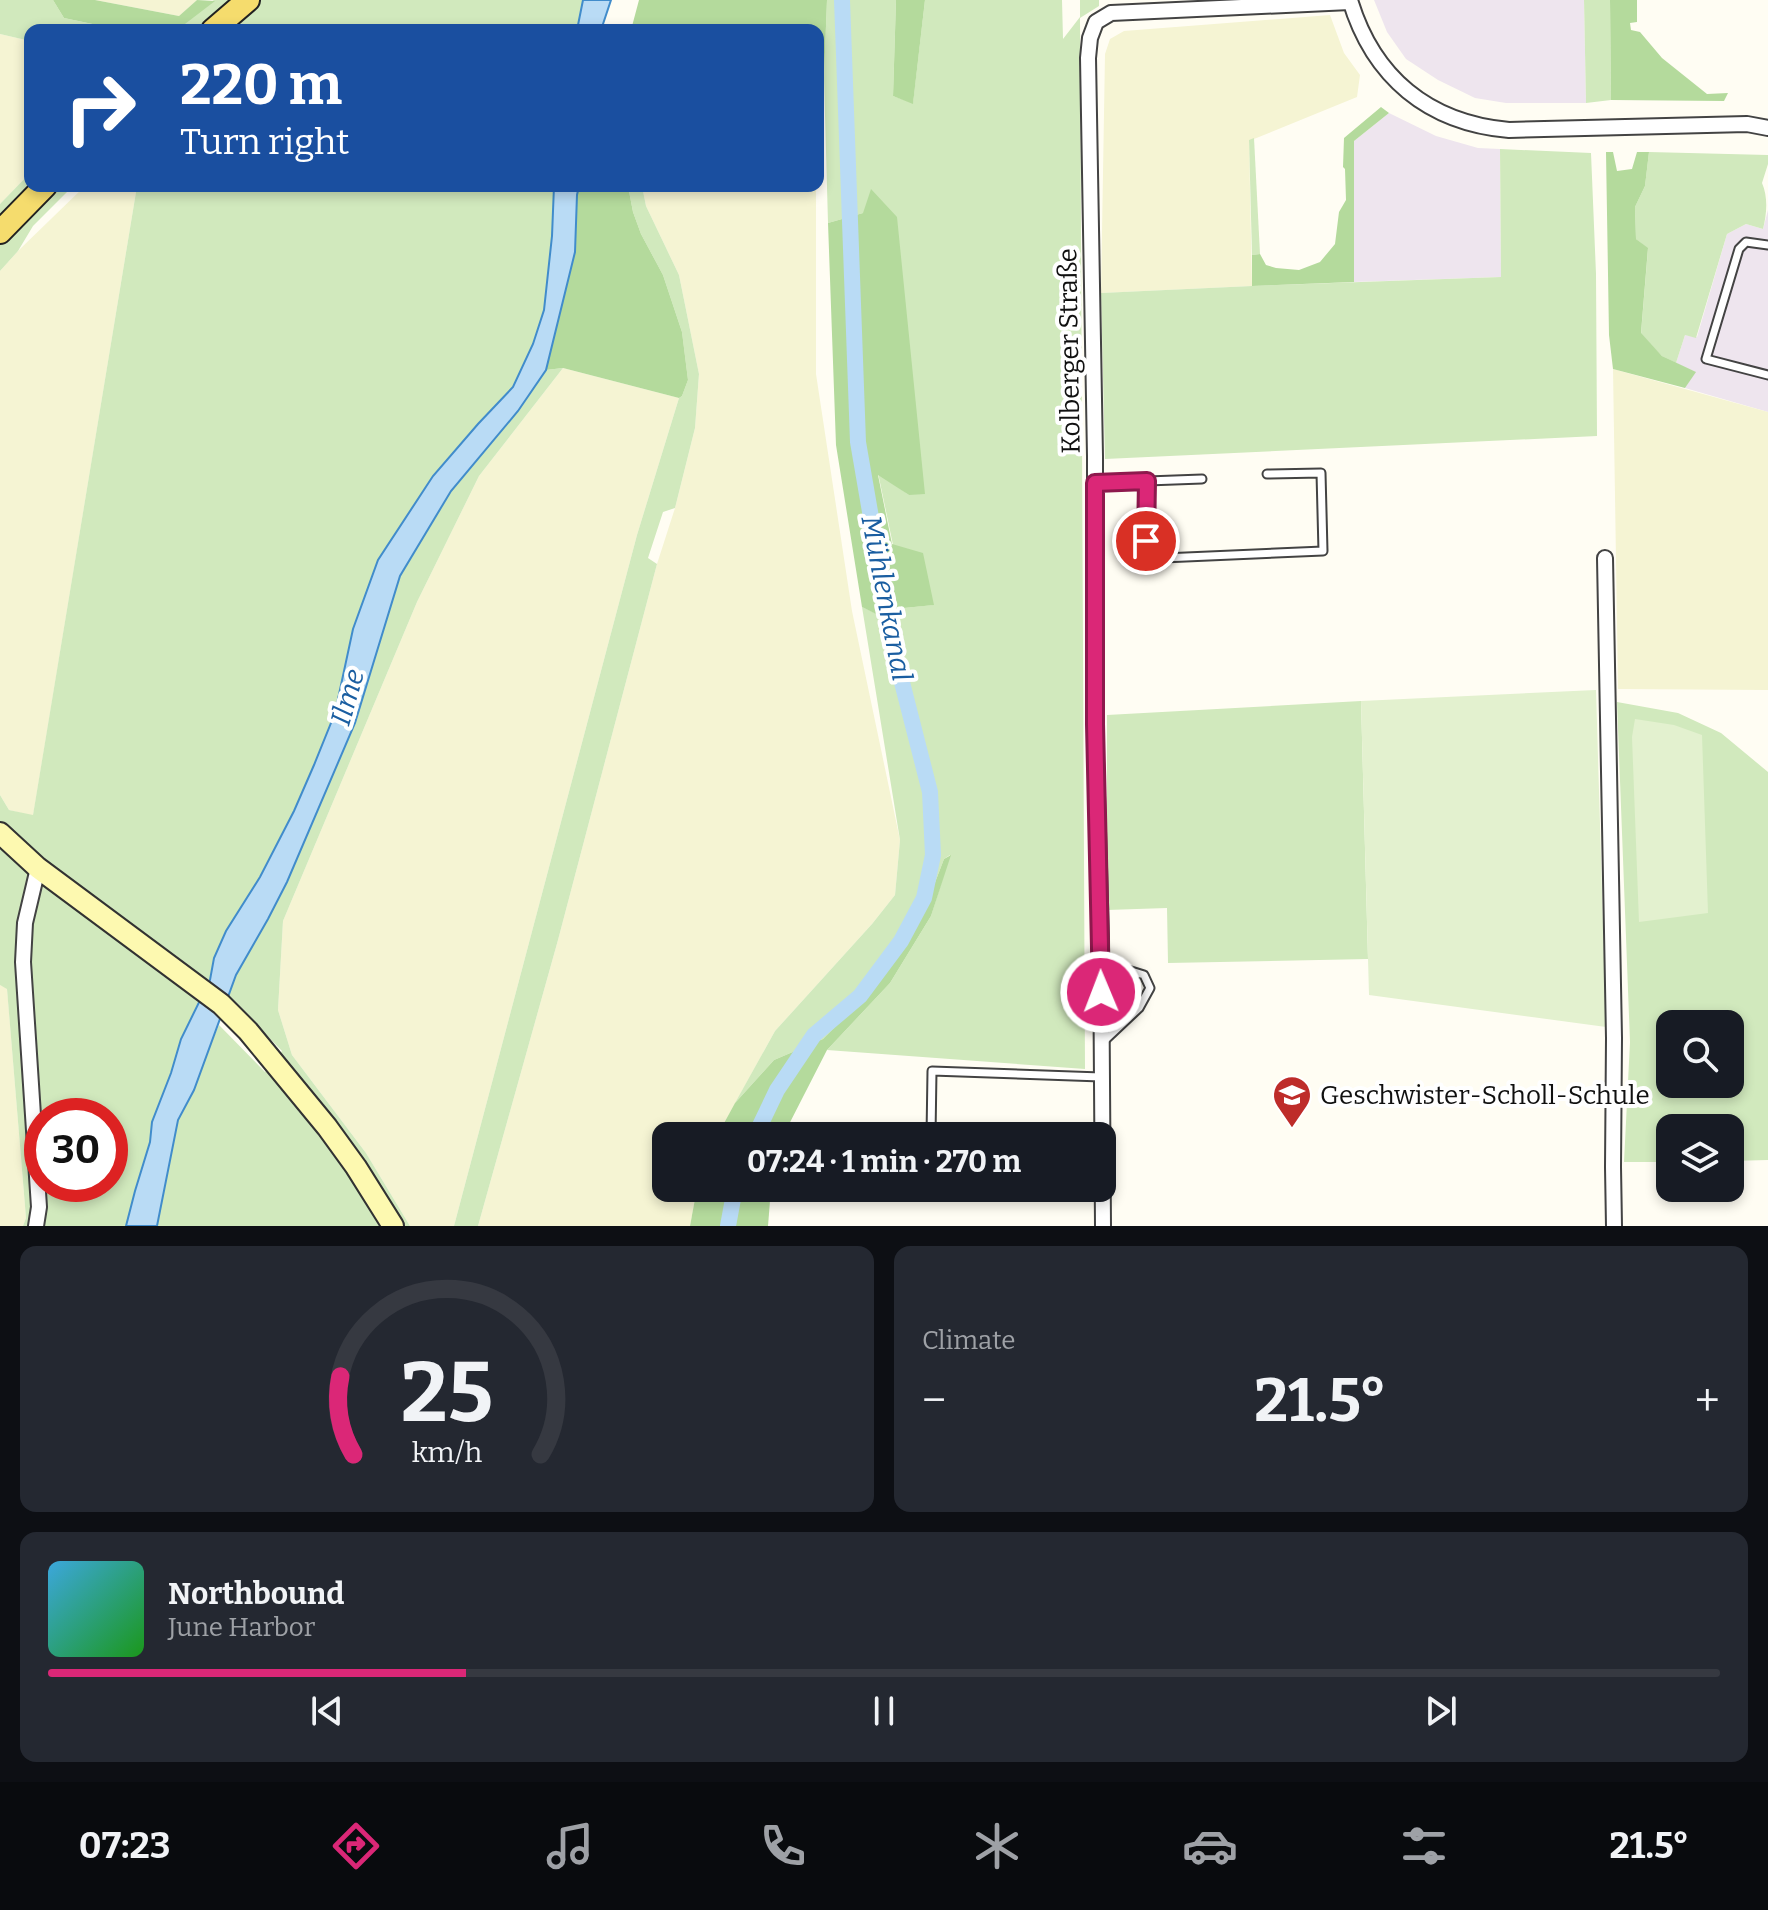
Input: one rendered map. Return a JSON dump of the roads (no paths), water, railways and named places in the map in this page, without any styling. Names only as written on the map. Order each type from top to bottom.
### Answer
[{"type":"main road","points":[[220,24],[248,0]]},
{"type":"main road","points":[[0,232],[39,192]]},
{"type":"street","points":[[1350,1],[1375,57],[1398,85],[1443,114],[1464,122],[1509,130],[1747,124],[1768,128]]},
{"type":"street","name":"Kolberger Straße","points":[[1103,1226],[1095,724],[1090,38],[1096,22],[1111,13],[1350,1]]},
{"type":"street","points":[[1605,558],[1614,1038],[1614,1226]]},
{"type":"street","points":[[0,833],[38,868],[221,1004],[273,1059],[327,1127],[393,1226]]},
{"type":"street","points":[[36,1226],[39,1207],[23,962],[25,923],[38,868]]},
{"type":"lane","points":[[1768,245],[1746,242],[1739,249],[1706,359],[1768,375]]},
{"type":"lane","points":[[1147,481],[1146,541],[1163,558],[1323,551],[1321,473],[1267,474]]},
{"type":"lane","points":[[1095,483],[1202,479]]},
{"type":"lane","points":[[1101,992],[1115,976],[1128,970],[1144,975],[1150,988],[1139,1008],[1102,1043]]},
{"type":"lane","points":[[931,1122],[932,1071],[1102,1077]]},
{"type":"water","points":[[583,0],[611,0],[603,24],[578,24]]},
{"type":"water","name":"Ilme","points":[[554,192],[578,192],[575,252],[546,370],[518,411],[451,491],[400,576],[355,723],[287,882],[236,975],[194,1090],[178,1120],[157,1226],[126,1226],[150,1142],[152,1122],[181,1039],[210,980],[214,958],[226,931],[260,877],[314,765],[335,713],[353,629],[378,560],[433,476],[513,387],[533,344],[544,310]]},
{"type":"waterway","name":"Mühlenkanal","points":[[762,1122],[777,1090],[814,1035],[860,996],[901,941],[924,898],[933,855],[930,792],[894,651],[858,442],[842,0]]},
{"type":"waterway","name":"Mühlenkanal","points":[[728,1226],[732,1202]]},
{"type":"place","name":"Geschwister-Scholl-Schule","points":[[1292,1129]]}]
